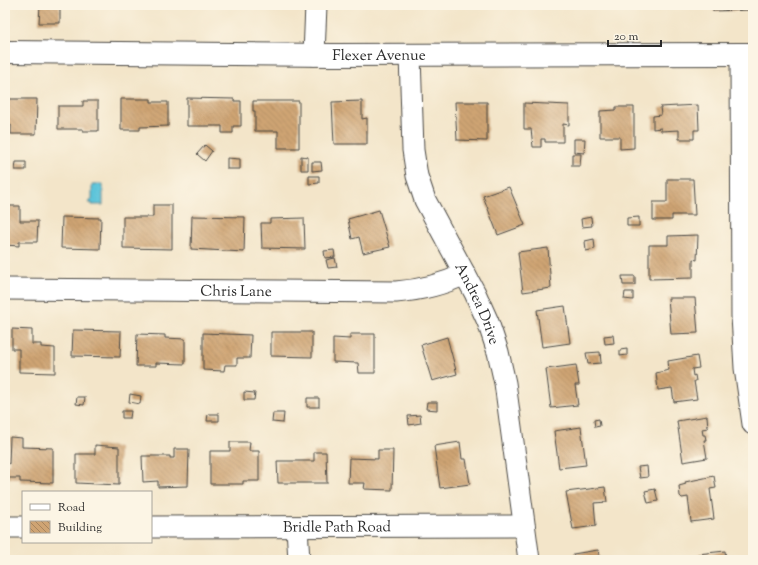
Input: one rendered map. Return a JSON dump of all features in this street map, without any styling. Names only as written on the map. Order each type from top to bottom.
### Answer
[{"type":"street","points":[[314,55],[316,5]]},
{"type":"street","name":"Flexer Avenue","points":[[5,52],[314,55],[747,54]]},
{"type":"street","points":[[747,54],[742,316],[745,368],[753,424]]},
{"type":"street","name":"Andrea Drive","points":[[410,55],[413,150],[417,176],[425,200],[465,274],[488,322],[498,352],[505,383],[529,560]]},
{"type":"street","name":"Chris Lane","points":[[5,289],[396,292],[421,290],[446,283],[465,274]]},
{"type":"street","name":"Bridle Path Road","points":[[152,527],[297,528],[524,526]]},
{"type":"street","points":[[5,527],[22,527]]},
{"type":"street","points":[[297,528],[299,560]]},
{"type":"water","points":[[92,184],[103,184],[103,205],[92,205],[92,203],[89,203],[90,200],[92,200]]},
{"type":"building","points":[[40,5],[60,5],[60,23],[39,23]]},
{"type":"building","points":[[713,5],[753,5],[753,10],[713,11]]},
{"type":"building","points":[[187,98],[234,99],[234,101],[241,101],[241,126],[233,126],[233,133],[222,133],[222,126],[187,126]]},
{"type":"building","points":[[5,99],[37,99],[36,134],[11,134],[11,125],[5,125]]},
{"type":"building","points":[[121,99],[151,99],[151,102],[168,102],[168,126],[140,127],[140,130],[121,130]]},
{"type":"building","points":[[83,101],[98,101],[98,131],[83,131],[83,129],[58,129],[58,106],[83,106]]},
{"type":"building","points":[[253,101],[299,101],[299,148],[278,148],[278,131],[255,131],[255,111],[253,111]]},
{"type":"building","points":[[362,101],[362,119],[367,118],[367,144],[334,144],[332,102]]},
{"type":"building","points":[[455,102],[487,102],[487,141],[457,140]]},
{"type":"building","points":[[524,103],[569,105],[569,125],[563,124],[563,142],[545,142],[545,139],[541,139],[541,147],[533,147],[531,129],[524,129]]},
{"type":"building","points":[[698,105],[699,130],[694,130],[694,139],[679,139],[679,130],[661,131],[661,128],[653,129],[653,116],[661,115],[660,107]]},
{"type":"building","points":[[616,107],[634,107],[634,148],[620,149],[620,137],[600,137],[600,111],[616,110]]},
{"type":"building","points":[[574,139],[585,139],[584,153],[574,152]]},
{"type":"building","points":[[205,145],[212,151],[205,161],[197,154]]},
{"type":"building","points":[[572,154],[581,154],[580,166],[572,166]]},
{"type":"building","points":[[301,156],[308,157],[308,170],[301,170]]},
{"type":"building","points":[[227,158],[240,159],[240,169],[227,169]]},
{"type":"building","points":[[16,162],[26,162],[26,170],[15,170]]},
{"type":"building","points":[[312,162],[321,162],[322,170],[312,171]]},
{"type":"building","points":[[309,176],[319,176],[319,183],[309,184]]},
{"type":"building","points":[[667,179],[693,179],[695,215],[672,215],[672,220],[653,220],[653,202],[667,202]]},
{"type":"building","points":[[509,187],[525,225],[498,235],[483,196]]},
{"type":"building","points":[[153,205],[172,205],[172,249],[123,248],[123,217],[153,217]]},
{"type":"building","points":[[7,206],[20,206],[20,221],[38,221],[37,242],[19,242],[19,246],[5,245],[5,208],[8,208]]},
{"type":"building","points":[[379,210],[390,247],[363,253],[359,237],[352,239],[348,219]]},
{"type":"building","points":[[192,216],[245,217],[244,252],[191,249]]},
{"type":"building","points":[[62,217],[101,218],[100,249],[61,248]]},
{"type":"building","points":[[591,217],[592,226],[582,227],[581,219]]},
{"type":"building","points":[[639,217],[639,226],[627,226],[627,218]]},
{"type":"building","points":[[304,218],[305,249],[262,248],[261,223],[270,223],[270,219]]},
{"type":"building","points":[[698,235],[697,260],[693,259],[693,278],[649,279],[649,245],[668,245],[668,236]]},
{"type":"building","points":[[594,239],[595,249],[586,251],[585,241]]},
{"type":"building","points":[[548,248],[551,288],[523,292],[518,252]]},
{"type":"building","points":[[334,250],[335,257],[325,258],[324,251]]},
{"type":"building","points":[[335,258],[337,267],[328,268],[326,260]]},
{"type":"building","points":[[622,276],[635,276],[635,285],[623,285]]},
{"type":"building","points":[[625,292],[633,292],[633,300],[624,299]]},
{"type":"building","points":[[668,298],[695,298],[698,333],[671,334]]},
{"type":"building","points":[[565,306],[570,343],[542,347],[537,310]]},
{"type":"building","points":[[12,329],[32,330],[32,344],[41,344],[41,347],[55,348],[55,373],[19,372],[19,349],[12,349]]},
{"type":"building","points":[[73,330],[121,331],[120,357],[72,356]]},
{"type":"building","points":[[271,332],[312,332],[312,357],[271,356]]},
{"type":"building","points":[[203,333],[251,335],[250,358],[237,358],[237,365],[225,365],[224,371],[203,370]]},
{"type":"building","points":[[137,334],[165,335],[165,338],[185,339],[185,364],[156,363],[156,366],[136,366]]},
{"type":"building","points":[[350,334],[375,334],[375,373],[359,373],[358,363],[333,362],[333,338],[350,339]]},
{"type":"building","points":[[613,335],[614,343],[605,344],[604,336]]},
{"type":"building","points":[[447,337],[457,374],[432,381],[421,345]]},
{"type":"building","points":[[627,349],[627,355],[620,356],[620,350]]},
{"type":"building","points":[[600,352],[601,363],[588,364],[586,353]]},
{"type":"building","points":[[697,356],[699,368],[692,369],[693,376],[695,375],[696,381],[694,381],[697,399],[674,402],[672,388],[658,390],[656,373],[669,370],[668,361]]},
{"type":"building","points":[[576,365],[579,385],[575,385],[578,405],[551,408],[546,369]]},
{"type":"building","points":[[244,392],[255,393],[254,400],[244,400]]},
{"type":"building","points":[[130,394],[141,396],[140,404],[129,402]]},
{"type":"building","points":[[77,397],[85,397],[84,405],[76,404]]},
{"type":"building","points":[[307,398],[319,398],[319,407],[307,407]]},
{"type":"building","points":[[427,402],[437,402],[437,410],[426,409]]},
{"type":"building","points":[[122,411],[131,411],[130,418],[122,418]]},
{"type":"building","points":[[273,413],[284,413],[283,423],[272,422]]},
{"type":"building","points":[[208,414],[219,414],[219,421],[207,421]]},
{"type":"building","points":[[420,415],[421,423],[409,425],[408,416]]},
{"type":"building","points":[[707,416],[708,428],[702,429],[706,440],[704,440],[707,458],[683,462],[677,421]]},
{"type":"building","points":[[599,419],[600,426],[595,427],[594,420]]},
{"type":"building","points":[[581,427],[586,465],[559,468],[554,431]]},
{"type":"building","points":[[10,437],[22,438],[22,447],[53,448],[53,483],[20,482],[20,478],[5,478],[5,464],[9,464]]},
{"type":"building","points":[[230,442],[250,442],[249,451],[259,451],[259,481],[243,481],[243,484],[210,484],[210,451],[230,451]]},
{"type":"building","points":[[460,442],[462,459],[466,459],[470,484],[440,488],[434,446]]},
{"type":"building","points":[[95,445],[119,447],[119,485],[76,483],[76,454],[95,454]]},
{"type":"building","points":[[174,449],[189,449],[188,486],[158,487],[158,481],[143,482],[142,456],[170,456],[170,458],[174,458]]},
{"type":"building","points":[[378,450],[393,450],[392,490],[364,489],[365,483],[348,483],[349,458],[378,459]]},
{"type":"building","points":[[314,452],[326,452],[327,483],[278,483],[277,461],[314,461]]},
{"type":"building","points":[[647,466],[648,477],[640,478],[638,467]]},
{"type":"building","points":[[714,476],[716,488],[710,489],[714,519],[691,522],[688,497],[682,498],[680,496],[679,486],[686,484],[685,482]]},
{"type":"building","points":[[605,487],[607,502],[594,503],[596,526],[573,529],[566,492]]},
{"type":"building","points":[[655,489],[658,501],[648,503],[645,491]]},
{"type":"building","points":[[598,550],[600,560],[574,560],[573,554]]},
{"type":"building","points":[[725,551],[726,560],[691,560],[690,558],[698,557],[698,554]]}]
